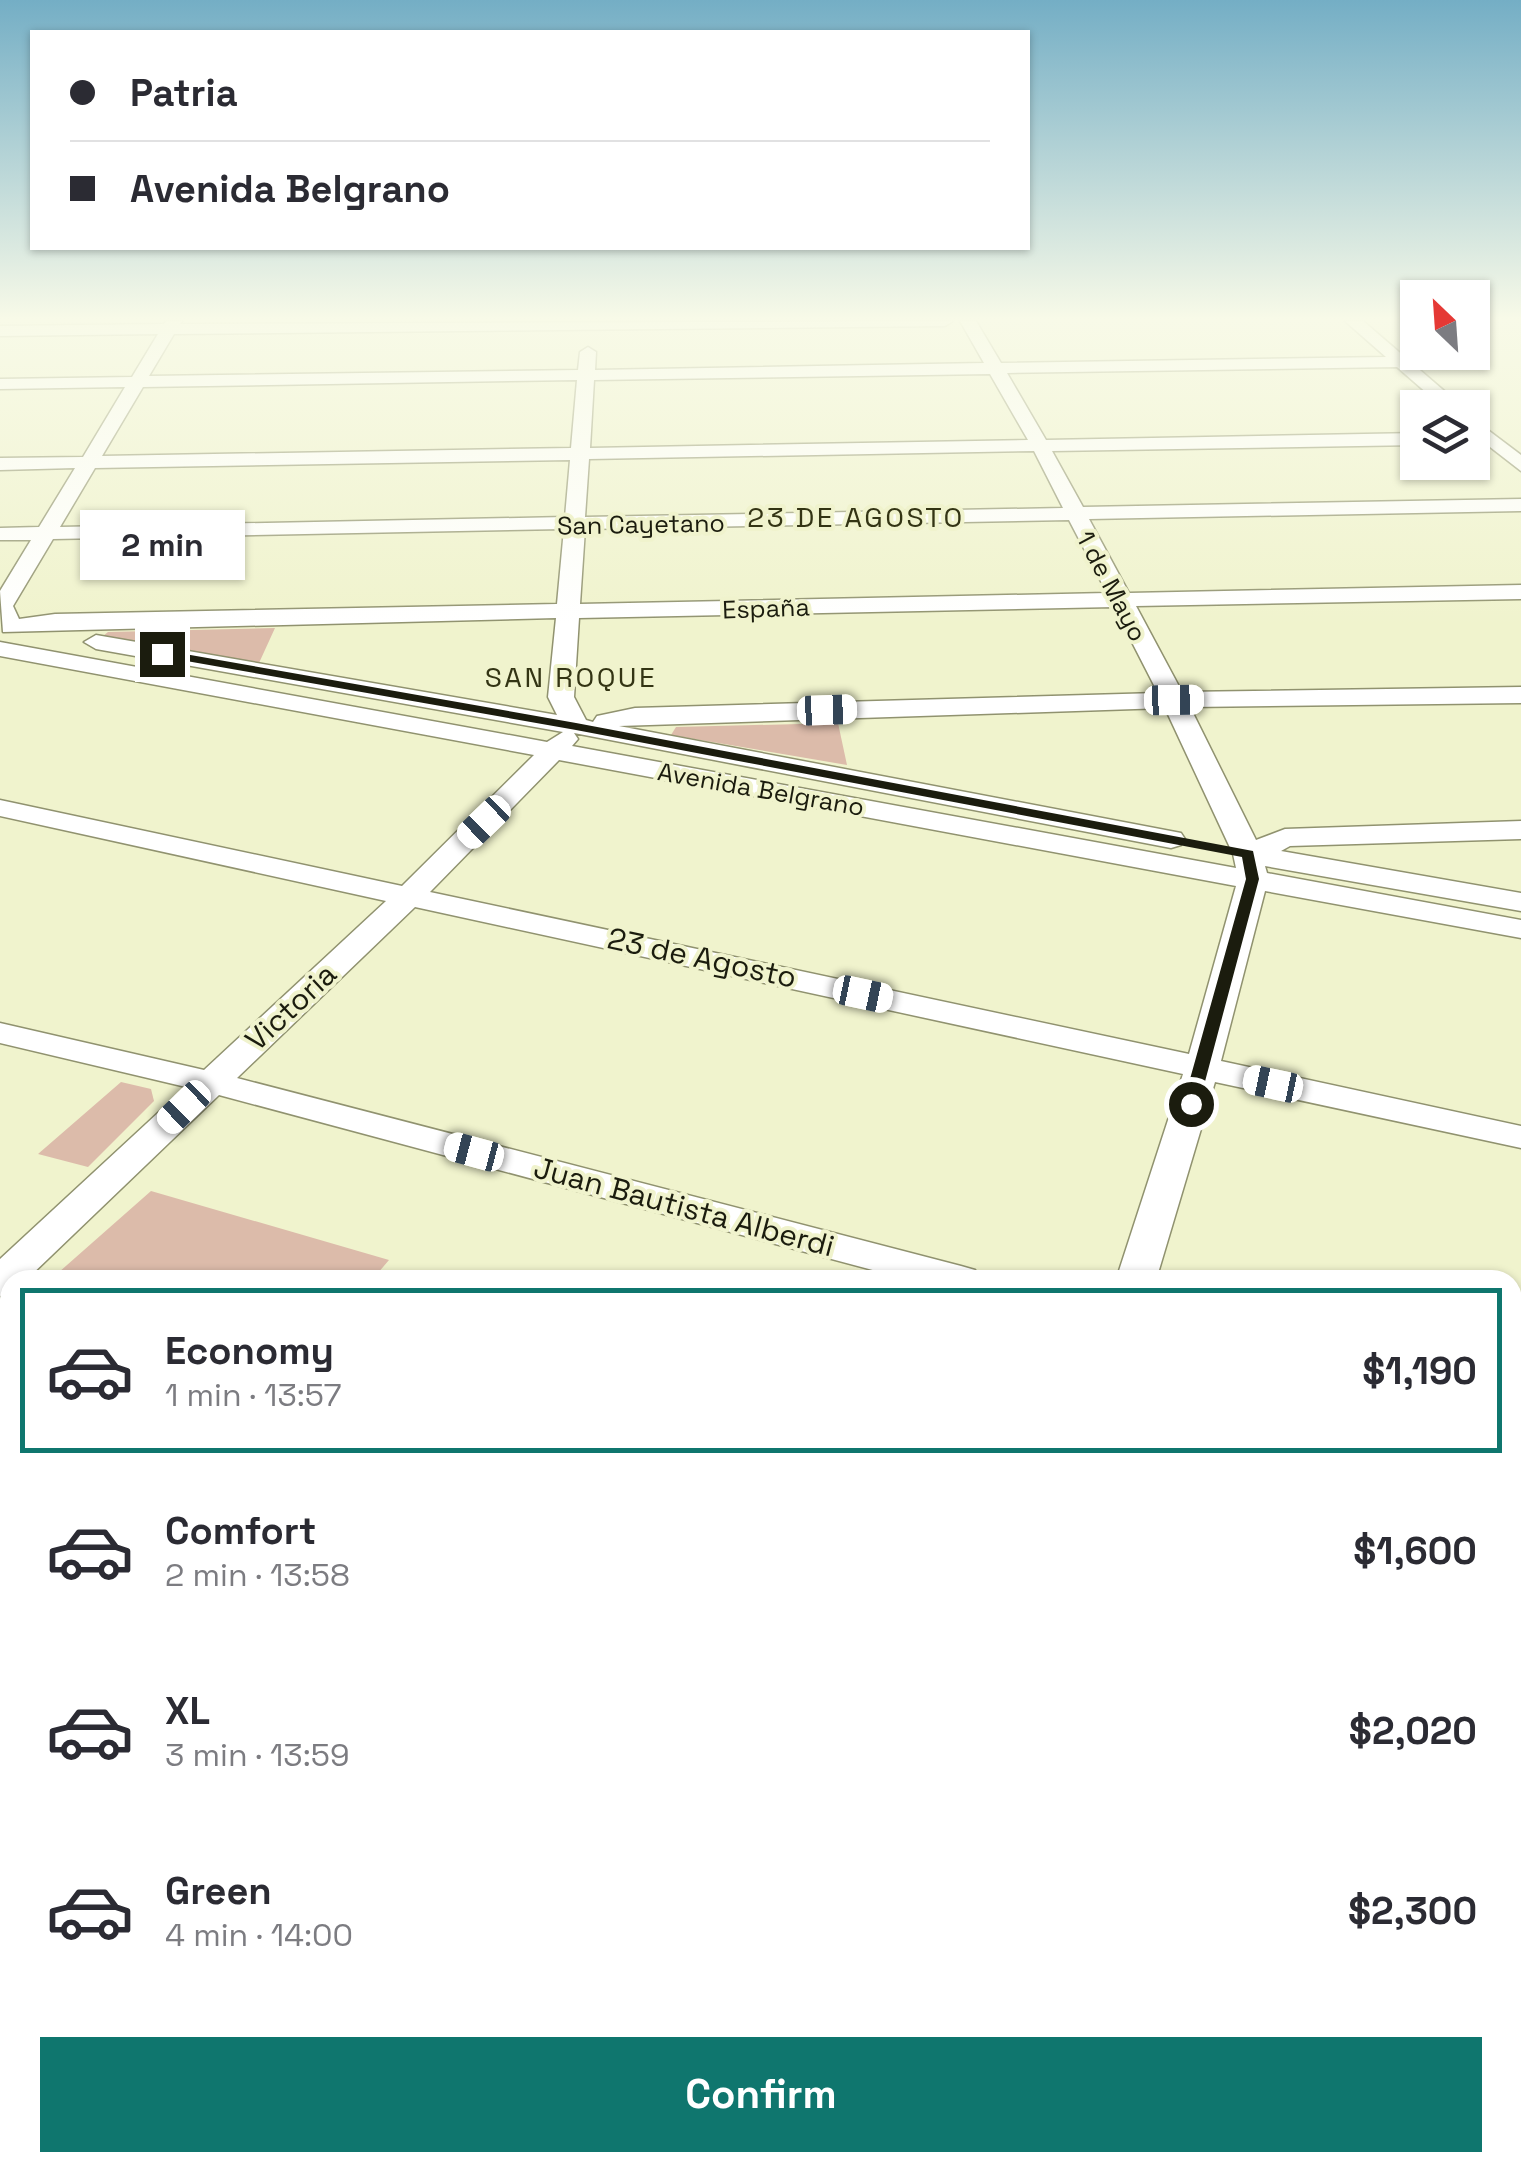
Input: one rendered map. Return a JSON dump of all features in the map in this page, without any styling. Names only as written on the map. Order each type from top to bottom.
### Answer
[{"type":"street","points":[[4,637],[30,604],[56,533],[118,422]]},
{"type":"street","points":[[0,464],[102,455],[128,422]]},
{"type":"street","points":[[582,422],[561,697],[566,739],[635,716],[1174,700],[1521,695]]},
{"type":"street","name":"1 de Mayo","points":[[1026,422],[1174,700],[1250,866]]},
{"type":"street","points":[[1036,441],[1400,429]]},
{"type":"street","points":[[1490,434],[1521,465]]},
{"type":"street","points":[[0,451],[102,455],[1400,439]]},
{"type":"street","name":"San Cayetano","points":[[0,534],[1521,505]]},
{"type":"street","name":"España","points":[[4,637],[55,621],[566,614],[1521,592]]},
{"type":"street","name":"Avenida Belgrano","points":[[4,637],[1250,866],[1521,929]]},
{"type":"street","name":"Victoria","points":[[13,1270],[411,894],[566,739]]},
{"type":"street","name":"23 de Agosto","points":[[0,808],[1521,1137]]},
{"type":"street","points":[[1139,1270],[1202,1068],[1250,866],[1285,838],[1521,830]]},
{"type":"street","name":"Avenida Belgrano","points":[[1250,866],[1521,902]]},
{"type":"street","name":"Juan Bautista Alberdi","points":[[0,1033],[211,1082],[923,1270]]},
{"type":"shaded area","points":[[275,628],[259,663],[103,636],[108,632]]},
{"type":"shaded area","points":[[838,723],[847,765],[671,735],[676,727]]},
{"type":"shaded area","points":[[121,1082],[151,1089],[154,1101],[88,1167],[38,1154]]},
{"type":"shaded area","points":[[151,1191],[389,1260],[380,1270],[61,1270]]},
{"type":"district","name":"23 DE AGOSTO","points":[[856,517]]},
{"type":"district","name":"SAN ROQUE","points":[[571,677]]},
{"type":"route","points":[[162,654],[576,726],[1248,854],[1252,879],[1191,1104]]}]
